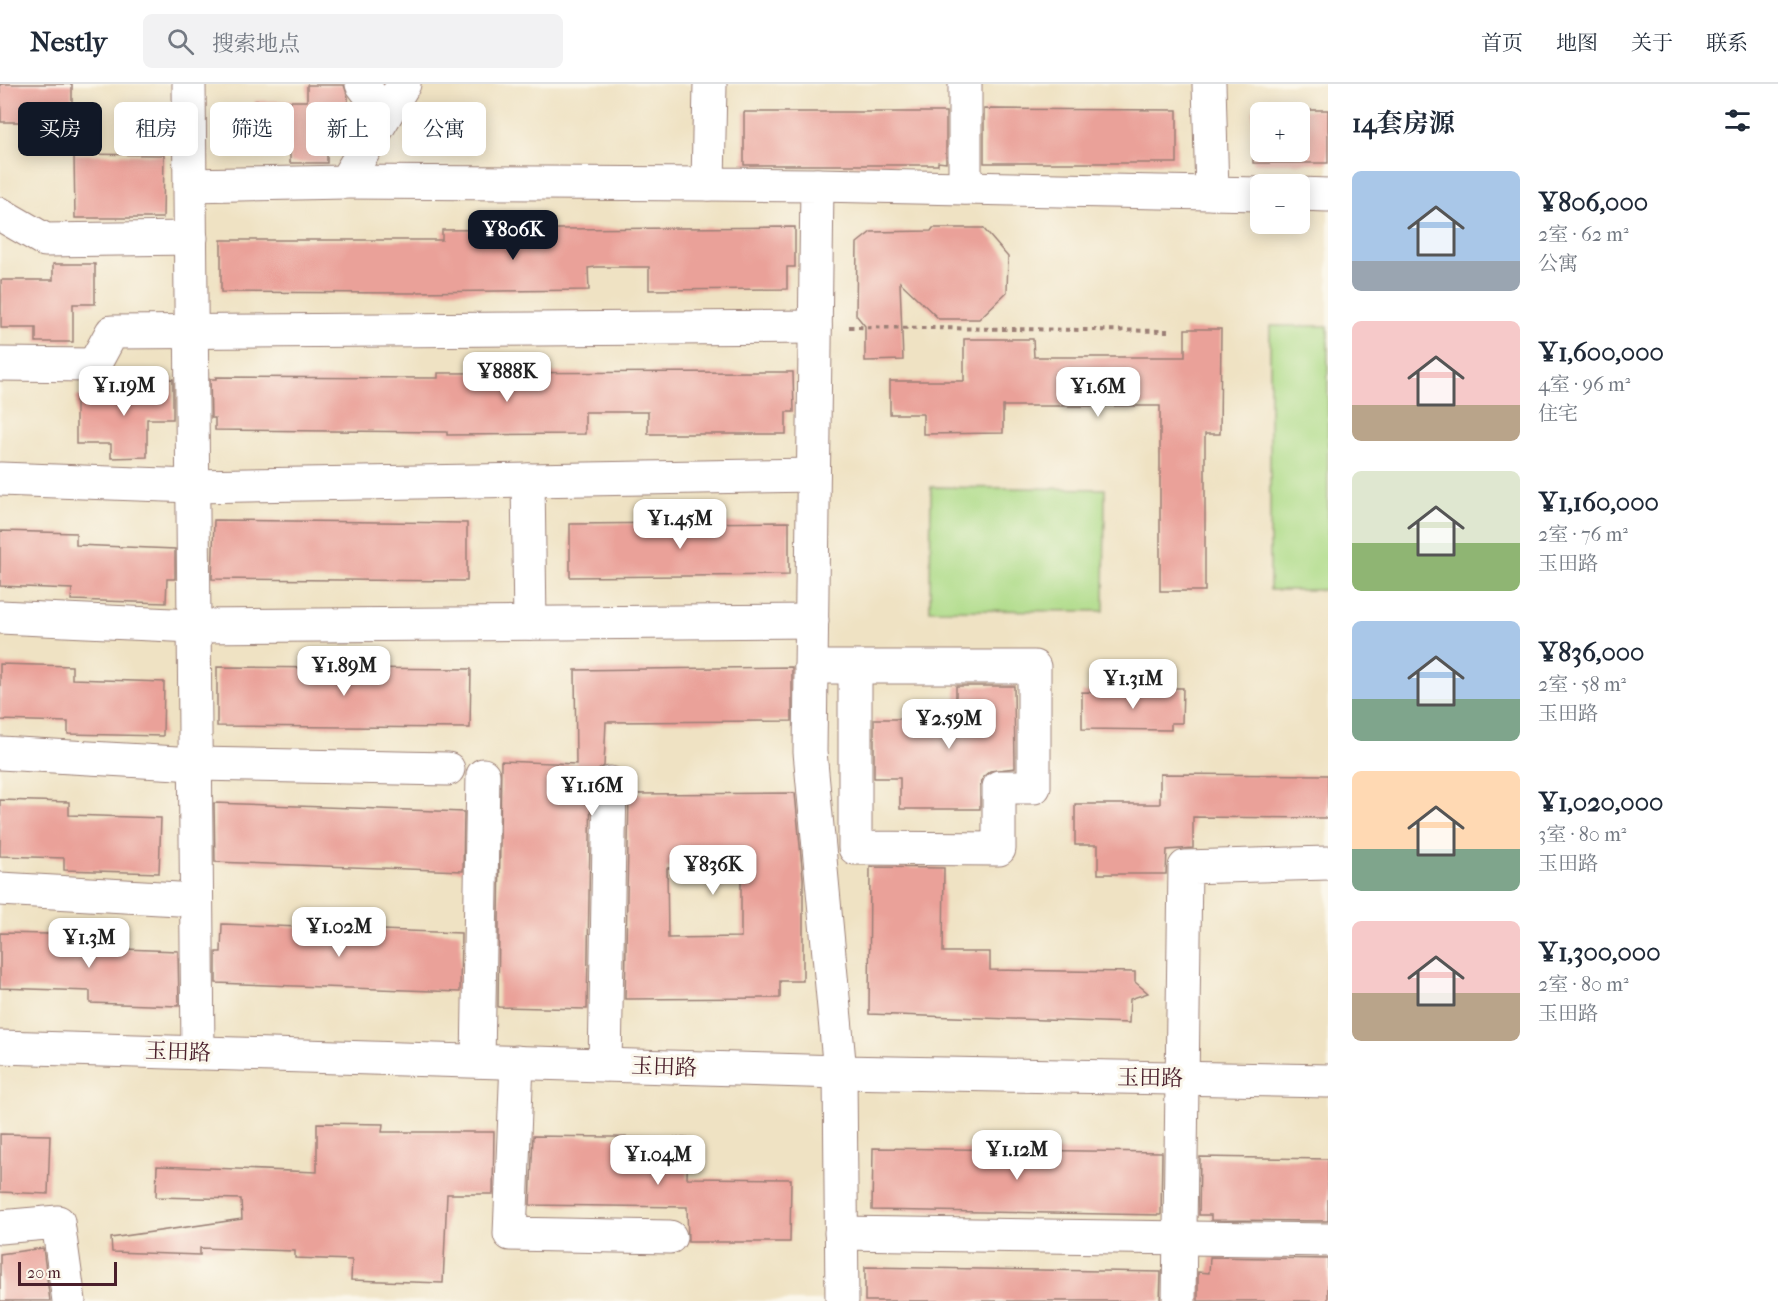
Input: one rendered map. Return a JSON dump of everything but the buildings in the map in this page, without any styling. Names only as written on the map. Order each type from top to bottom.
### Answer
[{"type":"street","points":[[189,84],[198,1053]]},
{"type":"street","points":[[362,84],[375,102]]},
{"type":"street","points":[[390,107],[404,84]]},
{"type":"street","points":[[708,184],[710,84]]},
{"type":"street","points":[[965,84],[965,188]]},
{"type":"street","points":[[1209,84],[1212,193]]},
{"type":"street","points":[[345,182],[361,156]]},
{"type":"street","points":[[190,185],[345,182],[708,184],[1250,194]]},
{"type":"street","points":[[817,185],[810,752],[840,1072],[842,1301]]},
{"type":"street","points":[[1310,194],[1328,195]]},
{"type":"street","points":[[0,214],[45,240],[191,238]]},
{"type":"street","points":[[0,364],[94,365],[112,332],[815,327]]},
{"type":"street","points":[[0,479],[193,486],[813,475]]},
{"type":"street","points":[[528,480],[530,623]]},
{"type":"street","points":[[0,617],[194,626],[812,621]]},
{"type":"street","points":[[811,667],[855,667],[1034,667],[1034,787],[999,787],[999,849],[855,848],[855,667]]},
{"type":"street","points":[[0,753],[196,764],[448,770]]},
{"type":"street","points":[[478,1061],[483,775]]},
{"type":"street","points":[[605,1065],[610,783]]},
{"type":"street","points":[[1179,1301],[1185,867],[1328,863]]},
{"type":"street","points":[[0,890],[196,900]]},
{"type":"street","name":"玉田路","points":[[0,1047],[840,1072],[1328,1082]]},
{"type":"street","points":[[517,1062],[510,1234],[670,1237]]},
{"type":"street","points":[[0,1227],[58,1222],[69,1301]]},
{"type":"street","points":[[841,1233],[1328,1240]]},
{"type":"path","points":[[815,327],[1168,331]]},
{"type":"green space","points":[[1270,326],[1328,326],[1328,590],[1270,590]]},
{"type":"green space","points":[[931,487],[1105,489],[1104,611],[930,610]]}]
